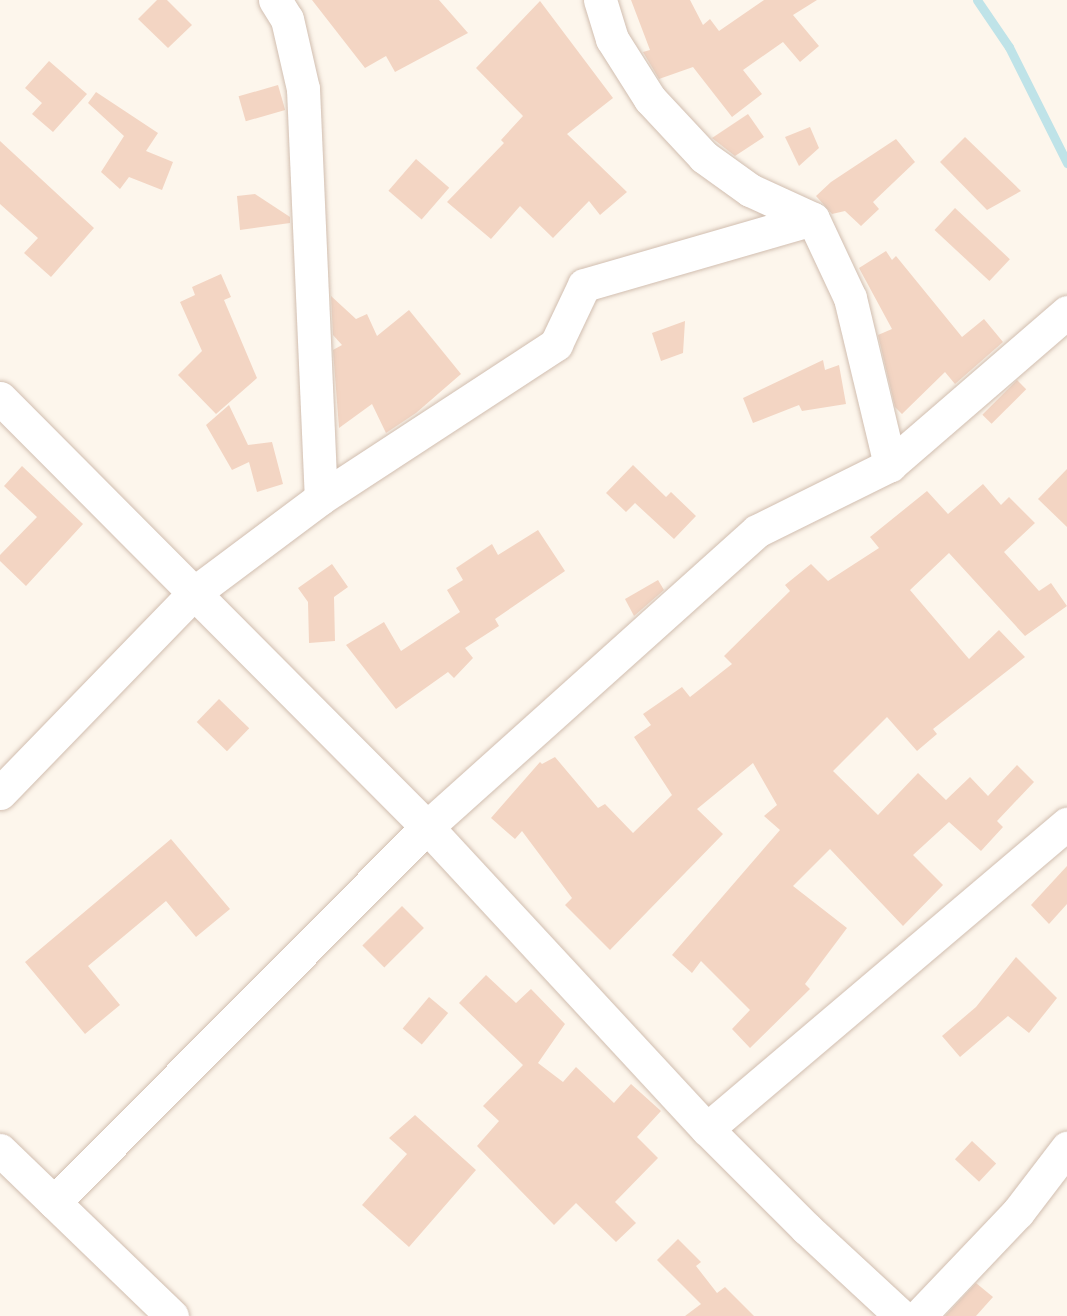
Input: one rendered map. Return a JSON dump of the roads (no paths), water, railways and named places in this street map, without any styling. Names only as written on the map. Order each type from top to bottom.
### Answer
[{"type":"street","points":[[275,0],[287,19],[303,89],[321,498]]},
{"type":"street","points":[[600,0],[612,39],[650,99],[704,157],[750,190],[813,219],[850,298],[890,465]]},
{"type":"street","points":[[0,793],[194,592],[321,498],[556,344],[584,285],[813,219]]},
{"type":"street","points":[[54,1202],[427,827],[757,531],[890,465],[1067,312]]},
{"type":"street","points":[[0,398],[427,827],[708,1129],[806,1228],[901,1316]]},
{"type":"street","points":[[708,1129],[1067,824]]},
{"type":"street","points":[[919,1316],[1018,1212],[1067,1148]]},
{"type":"street","points":[[2,1158],[54,1202],[172,1316]]},
{"type":"waterway","points":[[977,0],[1009,47],[1067,163]]}]
